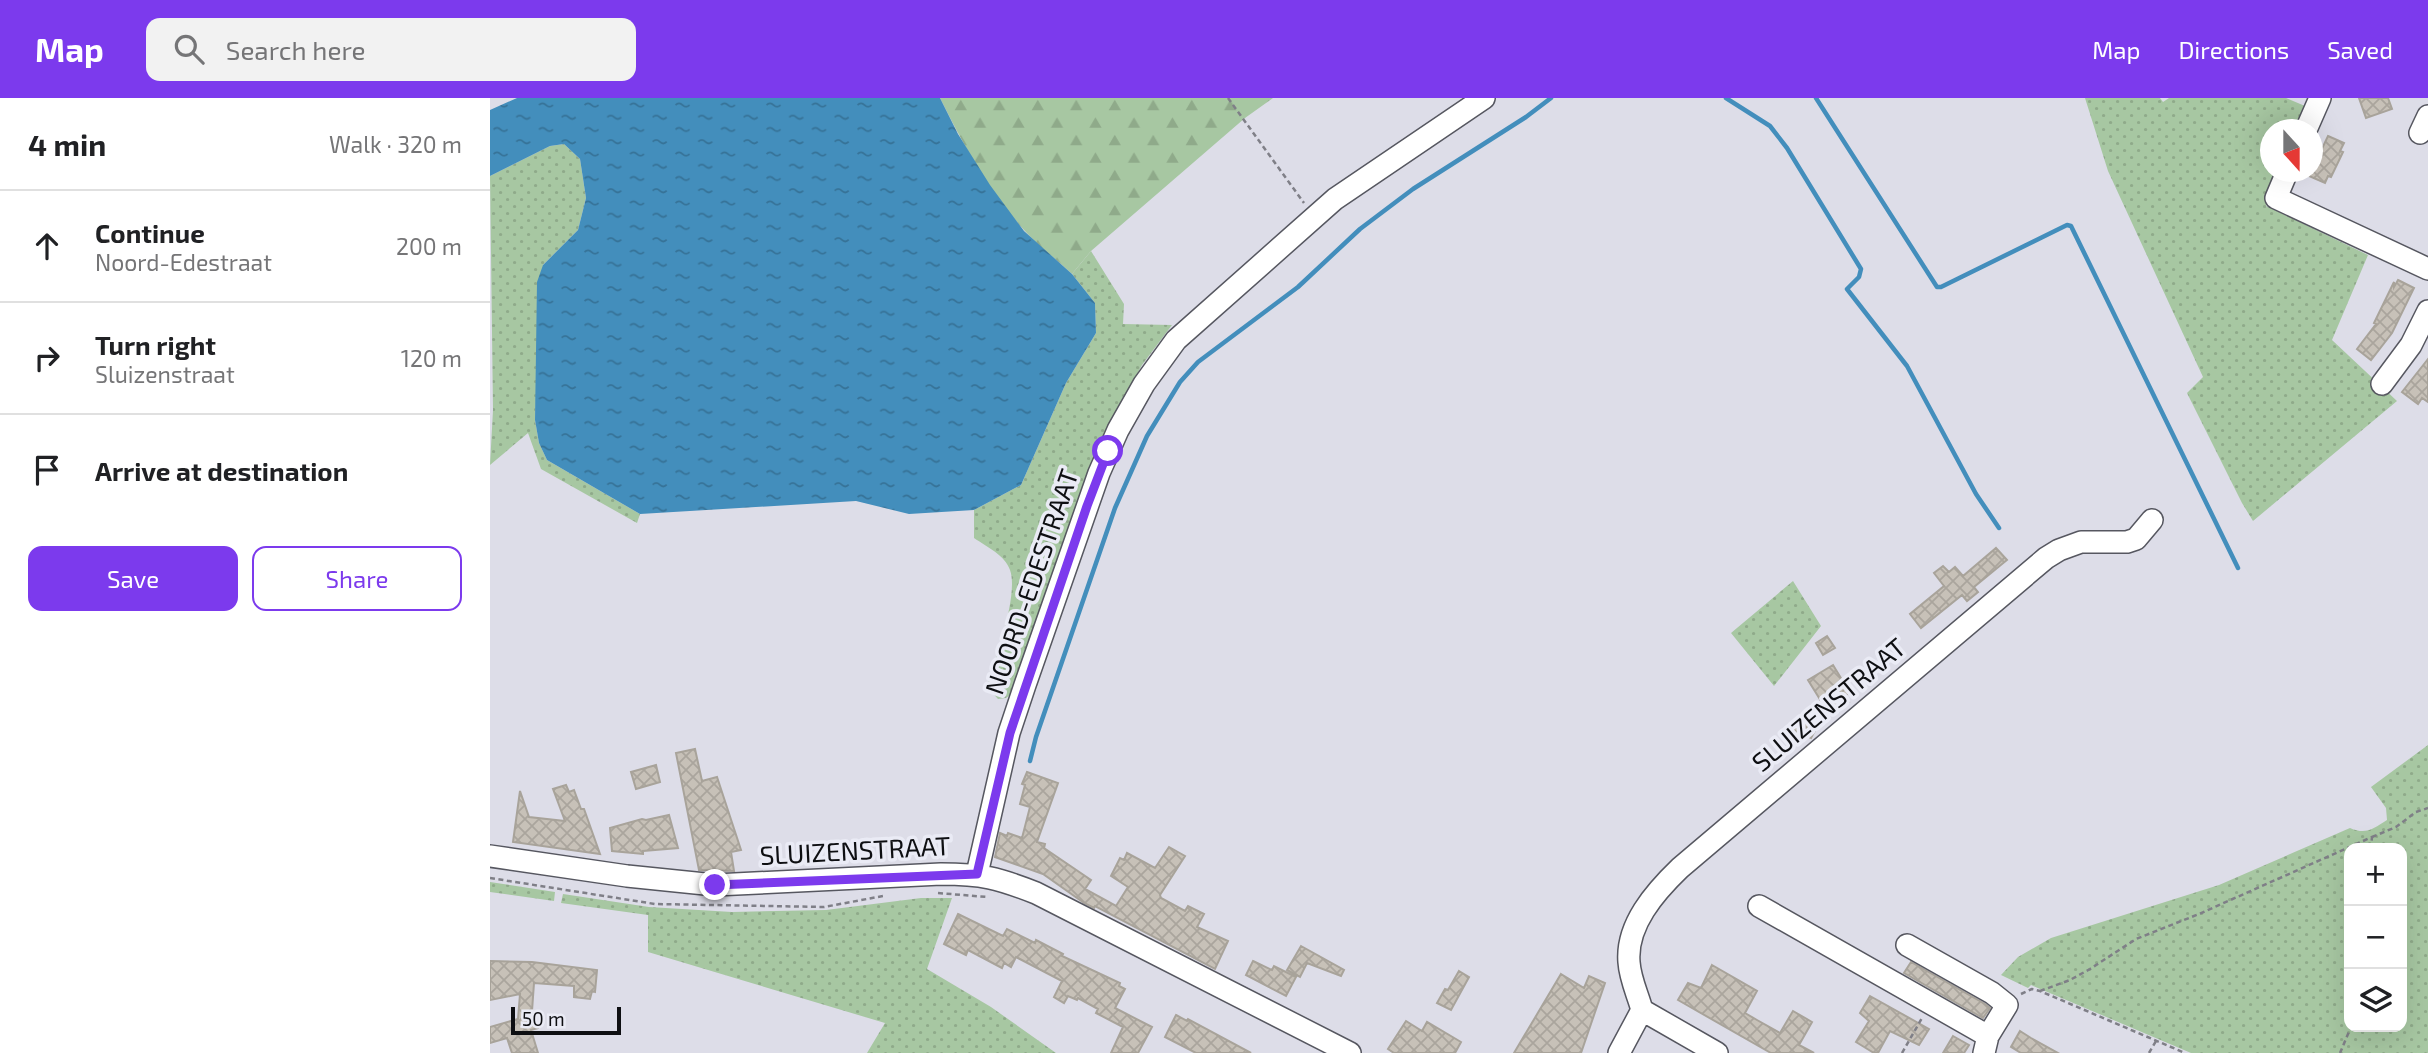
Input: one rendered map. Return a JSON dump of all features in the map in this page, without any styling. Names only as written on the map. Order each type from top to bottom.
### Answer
[{"type":"street","name":"NOORD-EDESTRAAT","points":[[977,874],[1010,733],[1087,506],[1118,430],[1144,384],[1176,340],[1314,217],[1371,173],[1485,98]]},
{"type":"street","points":[[2311,119],[2320,98]]},
{"type":"street","points":[[2283,182],[2276,198],[2428,269]]},
{"type":"street","points":[[2382,384],[2411,345],[2428,311]]},
{"type":"street","name":"SLUIZENSTRAAT","points":[[1642,1010],[1628,961],[1631,943],[1647,903],[1680,868],[2046,558],[2081,542],[2123,542],[2136,539],[2152,520]]},
{"type":"street","name":"SLUIZENSTRAAT","points":[[490,856],[628,876],[715,885],[977,874],[1037,893],[1350,1053]]},
{"type":"street","points":[[1759,906],[1931,1004],[1986,1049],[2007,1004],[1907,945]]},
{"type":"street","points":[[1619,1053],[1642,1010],[1717,1053]]},
{"type":"path","points":[[1228,98],[1314,217]]},
{"type":"path","points":[[2185,1053],[2040,991],[2080,974],[2136,939],[2396,827],[2416,812],[2428,808]]},
{"type":"path","points":[[2371,843],[2372,837]]},
{"type":"path","points":[[1902,1053],[1931,1004]]},
{"type":"path","points":[[2340,1053],[2349,1032]]},
{"type":"path","points":[[2150,1053],[2156,1041]]},
{"type":"green space","points":[[940,98],[1273,98],[1245,118],[1091,251],[1072,274],[1029,236],[999,200],[967,150]]},
{"type":"green space","points":[[2085,98],[2160,98],[2163,102],[2169,98],[2286,98],[2305,106],[2300,119],[2260,119],[2260,182],[2276,182],[2266,206],[2368,255],[2332,340],[2397,401],[2253,521],[2187,393],[2203,377],[2108,171]]},
{"type":"green space","points":[[564,144],[580,159],[586,198],[578,230],[543,265],[535,420],[539,443],[547,460],[640,514],[637,523],[541,469],[528,433],[490,465],[493,410],[490,176],[550,146]]},
{"type":"green space","points":[[1091,251],[1124,304],[1123,324],[1172,325],[1142,365],[1101,440],[1015,691],[1006,698],[998,699],[987,687],[1005,628],[1012,581],[1004,560],[974,538],[974,510],[1021,485],[1066,383],[1096,333],[1095,303],[1072,274]]},
{"type":"green space","points":[[1793,581],[1821,626],[1774,686],[1731,633]]},
{"type":"green space","points":[[2428,745],[2428,1053],[2191,1053],[2031,985],[2028,988],[2001,975],[2018,957],[2051,938],[2219,885],[2350,828],[2365,831],[2373,828],[2387,820],[2386,808],[2371,787]]},
{"type":"green space","points":[[490,882],[555,892],[554,901],[490,892]]},
{"type":"green space","points":[[563,894],[649,907],[732,912],[826,910],[921,898],[952,898],[927,969],[991,1007],[1056,1053],[867,1053],[885,1023],[648,952],[648,915],[561,903]]},
{"type":"water","points":[[517,98],[940,98],[958,134],[990,185],[1024,231],[1072,274],[1095,303],[1096,333],[1066,383],[1021,485],[974,510],[909,514],[856,501],[640,514],[547,460],[539,443],[535,420],[537,282],[543,265],[578,230],[586,198],[580,159],[564,144],[550,146],[490,176],[490,110]]},
{"type":"building","points":[[2359,98],[2388,98],[2392,109],[2366,118]]},
{"type":"building","points":[[2328,136],[2344,143],[2340,151],[2343,152],[2331,177],[2328,176],[2325,183],[2323,182],[2323,147]]},
{"type":"building","points":[[2398,280],[2414,288],[2392,333],[2371,360],[2357,349],[2376,324],[2374,323],[2394,282],[2394,287]]},
{"type":"building","points":[[2428,359],[2428,402],[2422,398],[2418,404],[2402,392]]},
{"type":"building","points":[[1996,548],[2007,560],[1974,587],[1978,592],[1967,601],[1962,595],[1921,628],[1910,614],[1944,586],[1934,573],[1943,566],[1949,572],[1955,567],[1963,576]]},
{"type":"building","points":[[1827,636],[1835,648],[1823,655],[1816,643]]},
{"type":"building","points":[[1833,665],[1850,693],[1845,696],[1849,702],[1829,714],[1808,680]]},
{"type":"building","points":[[1799,718],[1817,727],[1811,738],[1793,730]]},
{"type":"building","points":[[695,749],[702,781],[717,777],[741,850],[731,852],[734,871],[699,870],[676,753]]},
{"type":"building","points":[[656,765],[660,782],[636,789],[631,772]]},
{"type":"building","points":[[1027,772],[1058,783],[1037,842],[1045,844],[1044,848],[1091,880],[1085,889],[1116,906],[1128,887],[1111,876],[1120,858],[1124,860],[1127,853],[1155,868],[1169,847],[1185,856],[1160,895],[1185,911],[1188,906],[1204,914],[1197,927],[1228,941],[1215,969],[1095,906],[1094,908],[1084,903],[1043,874],[995,857],[1000,833],[1022,838],[1030,807],[1020,804],[1025,785],[1022,784]]},
{"type":"building","points":[[566,785],[569,792],[574,790],[581,809],[584,809],[600,854],[513,842],[520,791],[529,817],[565,821],[553,789]]},
{"type":"building","points":[[669,815],[678,848],[643,851],[643,854],[612,851],[610,828]]},
{"type":"building","points":[[958,914],[1003,936],[1007,929],[1035,943],[1036,940],[1063,954],[1062,956],[1120,983],[1119,986],[1125,989],[1115,1008],[1152,1027],[1138,1053],[1111,1053],[1123,1027],[1096,1013],[1098,1009],[1078,998],[1077,1000],[1068,996],[1064,1003],[1054,997],[1062,981],[1016,957],[1011,967],[1004,963],[1002,968],[968,950],[966,955],[944,944]]},
{"type":"building","points":[[1301,946],[1344,970],[1341,976],[1307,963],[1300,977],[1287,970]]},
{"type":"building","points":[[490,961],[532,962],[597,970],[595,992],[592,991],[590,999],[574,997],[574,986],[534,983],[532,1011],[538,1028],[531,1030],[538,1053],[512,1053],[507,1038],[490,1043],[490,1027],[518,1019],[520,994],[490,1000]]},
{"type":"building","points":[[1253,961],[1272,970],[1274,966],[1296,977],[1286,996],[1246,975]]},
{"type":"building","points":[[1911,962],[1990,1008],[1983,1018],[1904,973]]},
{"type":"building","points":[[1712,965],[1757,991],[1745,1013],[1757,1020],[1780,1033],[1793,1011],[1812,1022],[1799,1045],[1814,1053],[1771,1053],[1678,1000],[1688,983],[1701,988]]},
{"type":"building","points":[[1459,971],[1469,977],[1451,1010],[1437,1003]]},
{"type":"building","points":[[1561,974],[1584,988],[1589,976],[1605,983],[1581,1053],[1514,1053]]},
{"type":"building","points":[[1870,996],[1929,1029],[1919,1045],[1890,1031],[1878,1053],[1856,1042],[1869,1021],[1860,1013]]},
{"type":"building","points":[[1176,1015],[1251,1053],[1196,1053],[1165,1037]]},
{"type":"building","points":[[1406,1021],[1422,1031],[1427,1022],[1461,1042],[1455,1053],[1394,1053],[1388,1049]]},
{"type":"building","points":[[2020,1031],[2058,1053],[2021,1053],[2011,1047]]},
{"type":"building","points":[[1953,1036],[1969,1045],[1964,1053],[1943,1053]]},
{"type":"waterway","points":[[1030,761],[1115,508],[1147,436],[1180,382],[1198,362],[1298,287],[1360,229],[1413,189],[1551,98]]},
{"type":"waterway","points":[[1726,98],[1770,126],[1787,148],[1861,269],[1859,277],[1847,289],[1907,366],[1976,494],[1999,528]]},
{"type":"waterway","points":[[1816,98],[1937,287],[2067,225],[2071,226],[2238,568]]},
{"type":"route","points":[[715,885],[977,874],[1010,733],[1108,451]]}]
